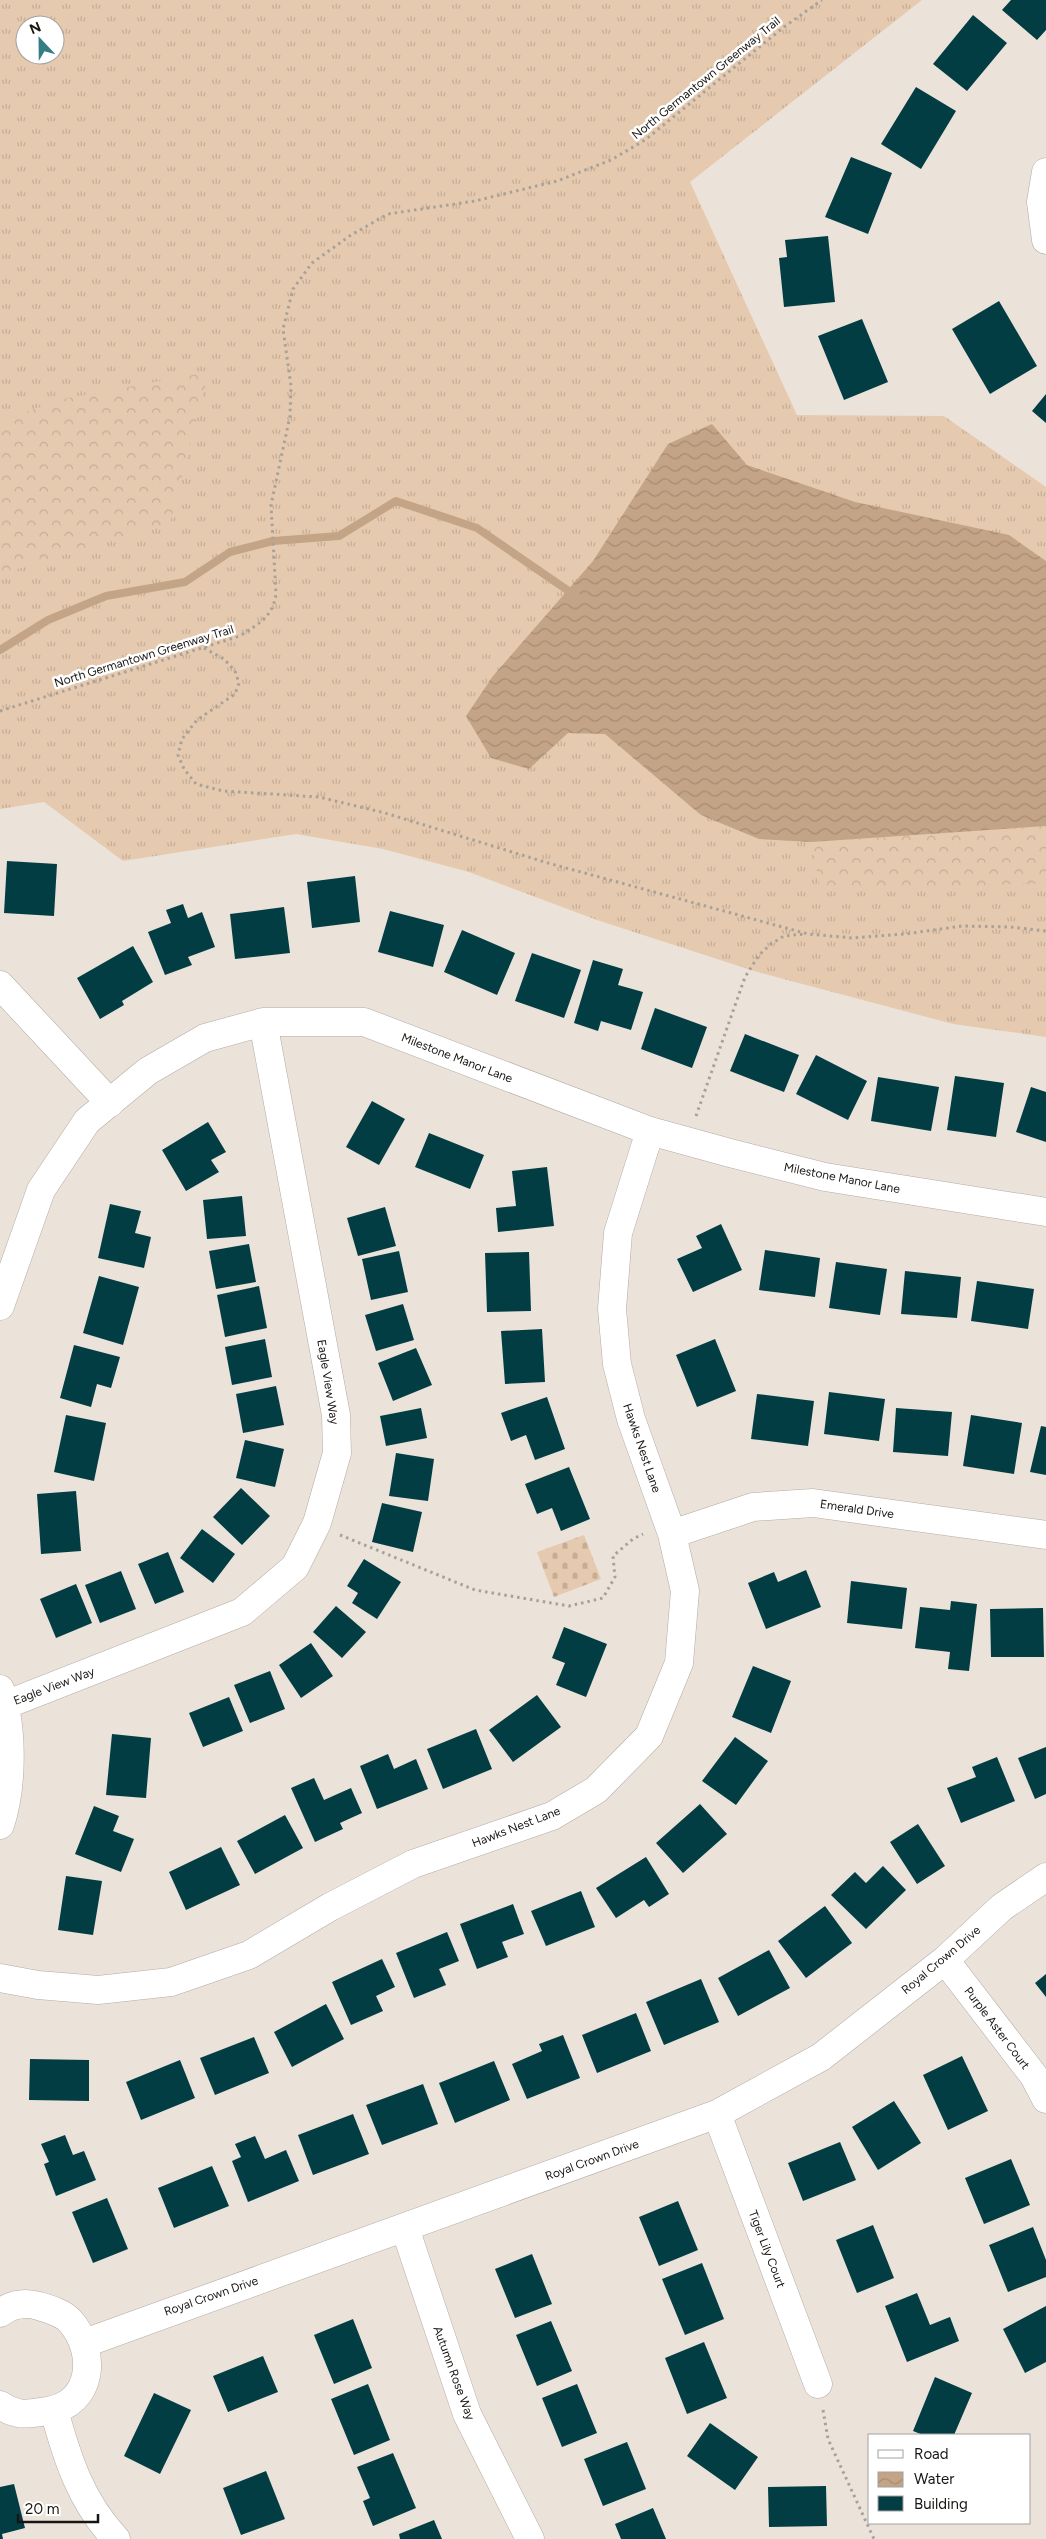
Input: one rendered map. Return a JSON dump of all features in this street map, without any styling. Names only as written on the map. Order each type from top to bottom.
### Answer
[{"type":"street","points":[[1046,172],[1040,202],[1046,240]]},
{"type":"street","points":[[0,985],[110,1103]]},
{"type":"street","name":"Milestone Manor Lane","points":[[0,1306],[40,1190],[87,1121],[148,1071],[205,1038],[263,1022],[364,1022],[650,1131],[825,1177],[1046,1212]]},
{"type":"street","name":"Eagle View Way","points":[[3,1697],[242,1612],[295,1567],[317,1523],[337,1453],[336,1415],[263,1022]]},
{"type":"street","name":"Hawks Nest Lane","points":[[0,1978],[38,1985],[98,1990],[171,1982],[249,1955],[330,1907],[413,1864],[552,1816],[596,1790],[649,1736],[679,1663],[685,1591],[672,1534],[630,1419],[617,1364],[612,1309],[618,1233],[650,1131]]},
{"type":"street","name":"Emerald Drive","points":[[672,1534],[753,1507],[813,1503],[1046,1535]]},
{"type":"street","points":[[0,1825],[4,1813],[10,1754],[3,1697]]},
{"type":"street","name":"Royal Crown Drive","points":[[84,2343],[717,2114],[821,2057],[945,1960],[1002,1907],[1046,1877]]},
{"type":"street","name":"Purple Aster Court","points":[[945,1960],[1034,2076],[1046,2099]]},
{"type":"street","name":"Tiger Lily Court","points":[[717,2114],[818,2384]]},
{"type":"street","name":"Autumn Rose Way","points":[[405,2228],[467,2414],[530,2539]]},
{"type":"street","points":[[0,2405],[13,2414],[54,2410],[70,2402],[82,2388],[89,2367],[84,2343],[70,2320],[51,2309],[26,2303],[2,2304]]},
{"type":"street","points":[[54,2410],[65,2452],[82,2494],[116,2539]]},
{"type":"path","name":"North Germantown Greenway Trail","points":[[0,711],[240,636],[267,618],[274,606],[276,584],[271,505],[290,416],[292,386],[283,330],[293,289],[312,263],[351,235],[388,214],[493,197],[557,181],[611,160],[645,140],[784,27],[822,0]]},
{"type":"path","points":[[203,648],[224,659],[235,671],[239,683],[236,694],[197,720],[182,739],[178,755],[184,769],[196,784],[222,791],[328,799],[385,813],[548,863],[808,934]]},
{"type":"path","points":[[688,1140],[745,977],[759,954],[784,936],[808,934],[853,938],[962,926],[1010,927],[1046,931]]},
{"type":"path","points":[[317,1523],[345,1538],[475,1590],[569,1606],[602,1598],[615,1577],[613,1556],[633,1539],[648,1531],[672,1534]]},
{"type":"path","points":[[818,2384],[828,2439],[874,2539]]},
{"type":"green space","points":[[0,0],[922,0],[690,182],[797,415],[944,416],[1046,487],[1046,1037],[953,1024],[754,971],[597,920],[469,872],[383,849],[296,834],[123,861],[44,802],[0,809]]},
{"type":"green space","points":[[209,372],[170,523],[0,574],[0,421],[63,399]]},
{"type":"green space","points":[[1046,826],[1046,886],[1030,883],[909,891],[820,887],[811,842]]},
{"type":"green space","points":[[584,1535],[601,1579],[554,1597],[537,1552]]},
{"type":"water","points":[[712,424],[747,465],[855,502],[1009,535],[1046,561],[1046,826],[811,842],[759,839],[701,815],[605,734],[568,733],[529,769],[491,758],[466,716],[493,676],[593,561],[668,444]]},
{"type":"building","points":[[1011,0],[1046,0],[1046,30],[1037,40],[1002,10]]},
{"type":"building","points":[[973,15],[1007,43],[967,91],[933,64]]},
{"type":"building","points":[[916,87],[956,111],[921,169],[881,144]]},
{"type":"building","points":[[851,157],[892,173],[868,234],[825,217]]},
{"type":"building","points":[[828,236],[835,302],[784,307],[779,258],[787,257],[785,240]]},
{"type":"building","points":[[999,301],[1037,366],[990,394],[952,329]]},
{"type":"building","points":[[862,319],[888,382],[844,400],[818,336]]},
{"type":"building","points":[[1046,394],[1046,423],[1032,411]]},
{"type":"building","points":[[7,861],[57,864],[54,916],[4,913]]},
{"type":"building","points":[[355,876],[360,922],[312,928],[307,882]]},
{"type":"building","points":[[183,904],[188,918],[202,912],[215,947],[188,957],[192,965],[165,975],[148,932],[171,923],[166,910]]},
{"type":"building","points":[[284,907],[290,953],[235,959],[230,914]]},
{"type":"building","points":[[390,911],[444,925],[433,967],[378,952]]},
{"type":"building","points":[[462,930],[515,953],[497,995],[444,972]]},
{"type":"building","points":[[133,946],[153,982],[122,1001],[124,1005],[100,1019],[77,978]]},
{"type":"building","points":[[532,953],[581,970],[564,1018],[515,1001]]},
{"type":"building","points":[[593,960],[623,969],[618,985],[643,992],[631,1030],[601,1021],[598,1031],[574,1023]]},
{"type":"building","points":[[655,1008],[707,1027],[692,1068],[641,1049]]},
{"type":"building","points":[[745,1034],[799,1055],[784,1092],[730,1071]]},
{"type":"building","points":[[816,1055],[867,1081],[848,1120],[796,1094]]},
{"type":"building","points":[[955,1076],[1004,1083],[996,1137],[947,1130]]},
{"type":"building","points":[[878,1077],[939,1087],[931,1131],[871,1121]]},
{"type":"building","points":[[1031,1087],[1046,1092],[1046,1142],[1016,1132]]},
{"type":"building","points":[[372,1101],[405,1119],[379,1165],[346,1147]]},
{"type":"building","points":[[208,1122],[226,1152],[211,1160],[219,1172],[186,1191],[162,1150]]},
{"type":"building","points":[[429,1133],[484,1155],[470,1189],[415,1167]]},
{"type":"building","points":[[547,1167],[554,1226],[498,1232],[496,1208],[516,1206],[512,1171]]},
{"type":"building","points":[[242,1196],[246,1236],[207,1239],[203,1200]]},
{"type":"building","points":[[110,1204],[141,1211],[135,1233],[151,1237],[144,1268],[98,1258]]},
{"type":"building","points":[[385,1207],[396,1246],[358,1256],[347,1218]]},
{"type":"building","points":[[721,1224],[742,1270],[693,1292],[677,1259],[702,1248],[696,1236]]},
{"type":"building","points":[[249,1244],[256,1282],[216,1289],[209,1251]]},
{"type":"building","points":[[765,1250],[820,1258],[815,1297],[759,1290]]},
{"type":"building","points":[[399,1251],[408,1292],[371,1300],[362,1259]]},
{"type":"building","points":[[529,1252],[531,1311],[487,1312],[485,1253]]},
{"type":"building","points":[[836,1262],[887,1269],[880,1315],[829,1308]]},
{"type":"building","points":[[905,1271],[961,1277],[957,1318],[901,1314]]},
{"type":"building","points":[[99,1276],[139,1287],[123,1345],[83,1333]]},
{"type":"building","points":[[977,1281],[1034,1289],[1028,1329],[971,1321]]},
{"type":"building","points":[[259,1286],[267,1328],[225,1337],[217,1295]]},
{"type":"building","points":[[403,1304],[414,1340],[376,1351],[365,1315]]},
{"type":"building","points":[[542,1329],[545,1382],[505,1384],[501,1331]]},
{"type":"building","points":[[265,1339],[272,1377],[232,1385],[225,1347]]},
{"type":"building","points":[[715,1339],[736,1391],[697,1407],[676,1355]]},
{"type":"building","points":[[74,1345],[120,1357],[111,1388],[97,1384],[91,1407],[60,1398]]},
{"type":"building","points":[[416,1348],[432,1385],[393,1401],[378,1363]]},
{"type":"building","points":[[276,1386],[284,1425],[243,1433],[236,1394]]},
{"type":"building","points":[[829,1392],[885,1399],[879,1441],[824,1434]]},
{"type":"building","points":[[757,1394],[814,1401],[808,1446],[751,1439]]},
{"type":"building","points":[[547,1397],[565,1449],[535,1460],[526,1435],[511,1441],[501,1413]]},
{"type":"building","points":[[421,1408],[427,1438],[386,1446],[380,1416]]},
{"type":"building","points":[[896,1408],[952,1412],[948,1456],[893,1452]]},
{"type":"building","points":[[66,1415],[106,1423],[94,1481],[54,1472]]},
{"type":"building","points":[[971,1415],[1022,1423],[1014,1474],[963,1466]]},
{"type":"building","points":[[1041,1426],[1046,1427],[1046,1475],[1030,1472]]},
{"type":"building","points":[[245,1440],[284,1449],[275,1487],[236,1478]]},
{"type":"building","points":[[396,1453],[434,1459],[428,1501],[389,1496]]},
{"type":"building","points":[[569,1467],[590,1519],[561,1531],[552,1508],[537,1514],[525,1484]]},
{"type":"building","points":[[241,1488],[270,1516],[242,1545],[213,1517]]},
{"type":"building","points":[[76,1491],[81,1551],[41,1554],[37,1494]]},
{"type":"building","points":[[382,1503],[422,1512],[413,1552],[372,1542]]},
{"type":"building","points":[[202,1529],[235,1554],[213,1583],[180,1558]]},
{"type":"building","points":[[168,1552],[184,1592],[155,1604],[138,1564]]},
{"type":"building","points":[[364,1559],[401,1582],[377,1619],[352,1603],[358,1593],[347,1586]]},
{"type":"building","points":[[806,1570],[821,1607],[766,1629],[748,1583],[774,1572],[778,1582]]},
{"type":"building","points":[[121,1571],[136,1609],[100,1623],[85,1585]]},
{"type":"building","points":[[851,1581],[907,1588],[902,1629],[847,1623]]},
{"type":"building","points":[[76,1584],[92,1623],[56,1638],[40,1599]]},
{"type":"building","points":[[951,1601],[977,1604],[969,1671],[948,1669],[950,1652],[915,1648],[920,1607],[950,1610]]},
{"type":"building","points":[[336,1606],[366,1632],[342,1658],[313,1632]]},
{"type":"building","points":[[1043,1608],[1044,1657],[991,1657],[990,1609]]},
{"type":"building","points":[[564,1627],[607,1644],[586,1697],[556,1685],[565,1663],[552,1658]]},
{"type":"building","points":[[311,1643],[333,1676],[301,1698],[279,1665]]},
{"type":"building","points":[[753,1666],[791,1681],[771,1733],[732,1717]]},
{"type":"building","points":[[270,1671],[285,1709],[250,1723],[234,1685]]},
{"type":"building","points":[[537,1695],[561,1727],[513,1762],[489,1730]]},
{"type":"building","points":[[229,1697],[243,1731],[203,1747],[189,1713]]},
{"type":"building","points":[[476,1729],[492,1769],[443,1789],[427,1749]]},
{"type":"building","points":[[112,1734],[151,1738],[146,1798],[106,1795]]},
{"type":"building","points":[[735,1737],[768,1761],[736,1805],[702,1781]]},
{"type":"building","points":[[1046,1747],[1046,1794],[1035,1799],[1018,1758]]},
{"type":"building","points":[[388,1754],[394,1769],[416,1759],[428,1789],[377,1809],[360,1766]]},
{"type":"building","points":[[997,1757],[1015,1801],[961,1823],[947,1788],[976,1777],[972,1767]]},
{"type":"building","points":[[314,1778],[324,1800],[351,1788],[362,1813],[340,1823],[343,1829],[315,1842],[291,1788]]},
{"type":"building","points":[[700,1804],[727,1834],[683,1873],[656,1843]]},
{"type":"building","points":[[94,1806],[119,1816],[113,1831],[134,1839],[121,1872],[75,1854]]},
{"type":"building","points":[[285,1815],[303,1848],[255,1874],[237,1841]]},
{"type":"building","points":[[918,1824],[945,1866],[917,1884],[890,1842]]},
{"type":"building","points":[[221,1847],[240,1885],[186,1910],[169,1872]]},
{"type":"building","points":[[646,1857],[669,1894],[649,1907],[644,1900],[616,1918],[596,1888]]},
{"type":"building","points":[[883,1866],[906,1890],[866,1929],[831,1895],[855,1872],[866,1883]]},
{"type":"building","points":[[66,1876],[102,1881],[93,1935],[58,1930]]},
{"type":"building","points":[[581,1891],[595,1927],[546,1946],[531,1911]]},
{"type":"building","points":[[513,1904],[524,1934],[502,1942],[508,1957],[477,1969],[460,1924]]},
{"type":"building","points":[[825,1906],[852,1943],[806,1978],[778,1941]]},
{"type":"building","points":[[447,1932],[459,1961],[439,1969],[446,1985],[414,1998],[396,1953]]},
{"type":"building","points":[[769,1950],[790,1988],[738,2016],[718,1978]]},
{"type":"building","points":[[382,1959],[395,1987],[376,1996],[383,2011],[351,2025],[332,1982]]},
{"type":"building","points":[[1046,1974],[1046,1997],[1035,1983]]},
{"type":"building","points":[[701,1979],[719,2022],[664,2045],[646,2002]]},
{"type":"building","points":[[326,2004],[344,2039],[292,2067],[274,2032]]},
{"type":"building","points":[[636,2013],[651,2051],[597,2073],[582,2035]]},
{"type":"building","points":[[563,2035],[580,2078],[527,2099],[512,2064],[542,2051],[539,2044]]},
{"type":"building","points":[[254,2037],[269,2073],[215,2095],[200,2058]]},
{"type":"building","points":[[962,2056],[988,2111],[948,2130],[923,2075]]},
{"type":"building","points":[[30,2059],[89,2060],[89,2101],[29,2100]]},
{"type":"building","points":[[180,2060],[195,2098],[141,2120],[126,2082]]},
{"type":"building","points":[[494,2061],[510,2100],[455,2123],[439,2083]]},
{"type":"building","points":[[423,2084],[438,2124],[382,2145],[366,2105]]},
{"type":"building","points":[[894,2101],[921,2143],[878,2170],[852,2127]]},
{"type":"building","points":[[353,2114],[369,2154],[313,2175],[298,2135]]},
{"type":"building","points":[[65,2135],[73,2155],[84,2151],[96,2180],[56,2196],[44,2164],[49,2162],[41,2144]]},
{"type":"building","points":[[255,2136],[265,2159],[286,2150],[299,2181],[248,2202],[232,2161],[241,2157],[235,2144]]},
{"type":"building","points":[[840,2142],[856,2180],[803,2201],[788,2163]]},
{"type":"building","points":[[1011,2159],[1030,2205],[984,2224],[965,2178]]},
{"type":"building","points":[[212,2166],[229,2206],[174,2228],[158,2188]]},
{"type":"building","points":[[107,2198],[128,2249],[93,2263],[72,2212]]},
{"type":"building","points":[[678,2201],[698,2250],[659,2266],[639,2217]]},
{"type":"building","points":[[873,2225],[894,2278],[857,2293],[836,2240]]},
{"type":"building","points":[[1033,2227],[1046,2260],[1046,2277],[1008,2292],[989,2245]]},
{"type":"building","points":[[532,2254],[552,2304],[515,2318],[495,2269]]},
{"type":"building","points":[[702,2263],[724,2319],[685,2335],[662,2279]]},
{"type":"building","points":[[917,2293],[930,2325],[950,2317],[959,2341],[907,2362],[885,2306]]},
{"type":"building","points":[[1046,2306],[1046,2362],[1025,2373],[1003,2329]]},
{"type":"building","points":[[353,2319],[372,2368],[334,2384],[314,2335]]},
{"type":"building","points":[[551,2321],[572,2371],[537,2386],[516,2335]]},
{"type":"building","points":[[704,2342],[727,2398],[687,2414],[665,2358]]},
{"type":"building","points":[[263,2356],[278,2392],[228,2412],[213,2376]]},
{"type":"building","points":[[935,2377],[972,2393],[954,2434],[920,2434],[913,2431]]},
{"type":"building","points":[[368,2384],[390,2440],[354,2455],[331,2399]]},
{"type":"building","points":[[577,2384],[597,2433],[562,2447],[542,2398]]},
{"type":"building","points":[[154,2393],[191,2410],[160,2474],[124,2456]]},
{"type":"building","points":[[710,2423],[758,2457],[735,2490],[687,2456]]},
{"type":"building","points":[[627,2442],[646,2489],[603,2506],[584,2459]]},
{"type":"building","points":[[393,2453],[416,2508],[373,2526],[363,2501],[370,2498],[357,2467]]},
{"type":"building","points":[[266,2471],[285,2519],[241,2535],[223,2488]]},
{"type":"building","points":[[14,2484],[25,2528],[2,2534],[3,2539],[0,2539],[0,2487]]},
{"type":"building","points":[[826,2486],[827,2526],[769,2527],[768,2487]]},
{"type":"building","points":[[653,2508],[666,2539],[621,2539],[615,2524]]},
{"type":"building","points":[[434,2520],[442,2539],[400,2539],[399,2534]]},
{"type":"waterway","points":[[0,650],[48,620],[106,596],[185,582],[230,552],[273,541],[339,536],[396,501],[477,528],[576,596]]}]
